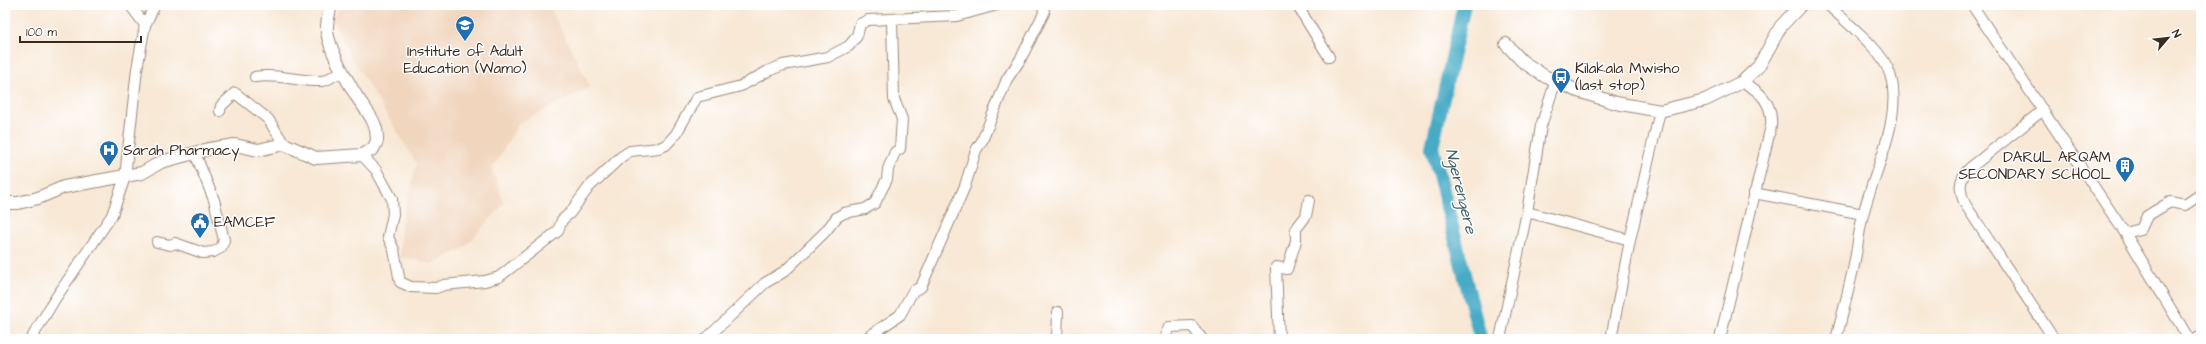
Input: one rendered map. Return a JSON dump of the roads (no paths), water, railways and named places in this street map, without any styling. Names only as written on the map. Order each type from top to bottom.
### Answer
[{"type":"street","points":[[130,5],[146,25]]},
{"type":"street","points":[[31,339],[55,298],[112,215],[126,177],[132,101],[146,25],[155,5]]},
{"type":"street","points":[[220,111],[221,106],[235,92],[268,119],[284,144],[316,158],[362,155],[373,149],[377,141],[377,128],[373,118],[344,74],[327,32],[331,5]]},
{"type":"street","points":[[362,155],[376,170],[392,199],[393,214],[388,237],[394,250],[400,282],[411,287],[423,286],[436,288],[444,285],[485,281],[499,277],[558,231],[562,220],[570,213],[589,187],[621,157],[630,151],[659,148],[666,145],[676,134],[697,97],[741,86],[768,71],[783,65],[828,57],[849,46],[857,36],[860,24],[868,20],[957,16],[997,5]]},
{"type":"street","points":[[865,339],[900,315],[913,291],[921,287],[965,186],[976,150],[982,141],[1007,79],[1020,60],[1044,13],[1043,5]]},
{"type":"street","points":[[1297,5],[1329,57]]},
{"type":"street","points":[[1506,44],[1532,69],[1575,90],[1616,102],[1660,111],[1705,100],[1742,82],[1759,66],[1781,26],[1801,5]]},
{"type":"street","points":[[1828,5],[1880,55],[1890,73],[1893,86],[1893,108],[1885,142],[1863,214],[1852,274],[1836,339]]},
{"type":"street","points":[[1972,5],[2043,110],[2085,176],[2125,233],[2188,338],[2201,336]]},
{"type":"street","points":[[706,339],[765,283],[785,271],[820,238],[837,217],[865,209],[875,203],[887,179],[888,169],[895,152],[900,149],[902,119],[894,99],[892,20]]},
{"type":"street","points":[[255,77],[272,76],[323,82],[335,74],[344,74]]},
{"type":"street","points":[[1500,339],[1527,212],[1542,126],[1556,80]]},
{"type":"street","points":[[1720,339],[1772,117],[1771,109],[1761,94],[1742,82]]},
{"type":"street","points":[[2043,110],[1970,168],[1961,180],[1960,187],[1966,204],[2054,339]]},
{"type":"street","points":[[1611,339],[1630,240],[1660,111]]},
{"type":"street","points":[[5,203],[18,203],[38,198],[64,187],[142,173],[161,162],[195,153],[235,145],[258,150],[284,144]]},
{"type":"street","points":[[157,242],[170,245],[175,243],[203,253],[213,252],[221,248],[224,240],[214,200],[195,153]]},
{"type":"street","points":[[1754,194],[1863,214]]},
{"type":"street","points":[[2125,233],[2141,230],[2147,216],[2170,202],[2185,205],[2201,194]]},
{"type":"street","points":[[1279,339],[1276,267],[1288,269],[1296,241],[1296,229],[1306,216],[1309,200]]},
{"type":"street","points":[[1527,212],[1630,240]]},
{"type":"street","points":[[1057,339],[1058,312]]},
{"type":"street","points":[[1164,339],[1170,327],[1175,326],[1192,326],[1202,339]]},
{"type":"waterway","name":"Ngerengere","points":[[1464,5],[1432,147],[1480,337]]},
{"type":"place","name":"Institute of Adult Education (Wamo)","points":[[465,42]]},
{"type":"place","name":"Kilakala Mwisho (last stop)","points":[[1561,94]]},
{"type":"place","name":"Sarah Pharmacy","points":[[109,167]]},
{"type":"place","name":"DARUL ARQAM SECONDARY SCHOOL","points":[[2125,183]]},
{"type":"place","name":"EAMCEF","points":[[200,239]]}]
